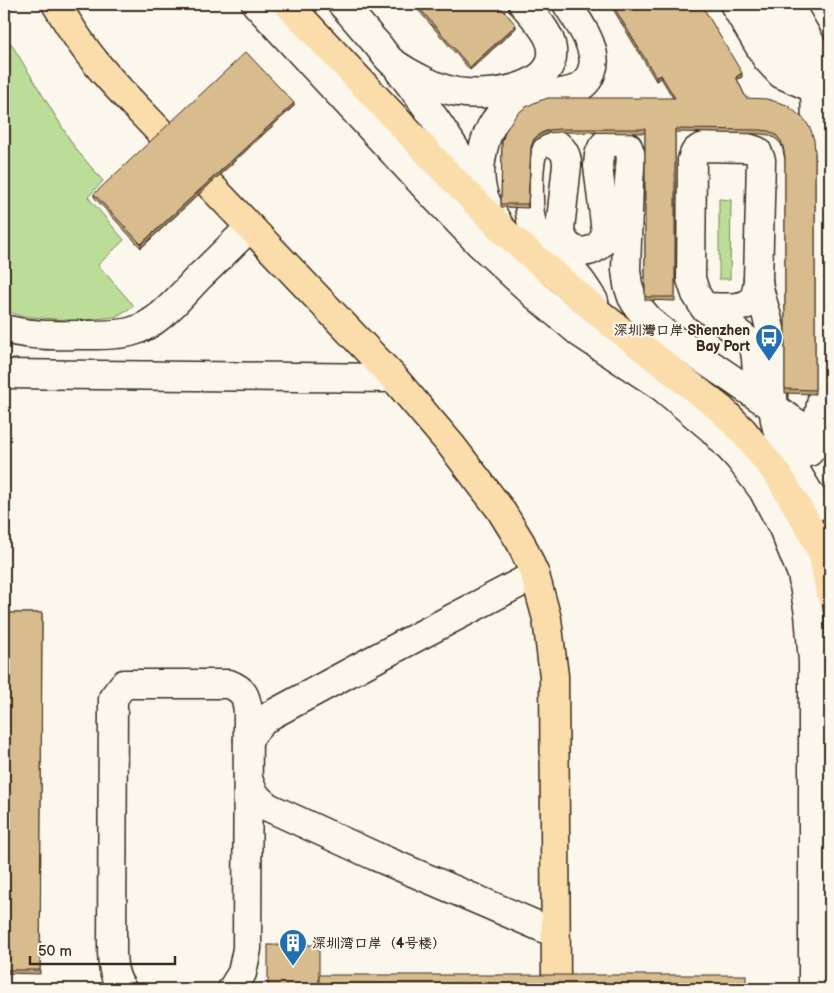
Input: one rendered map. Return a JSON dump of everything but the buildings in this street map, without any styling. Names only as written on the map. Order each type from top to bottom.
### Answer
[{"type":"highway","points":[[56,4],[93,59],[162,134]]},
{"type":"highway","points":[[288,4],[443,169],[507,234],[606,319],[722,410],[743,431],[814,519],[826,555],[830,593]]},
{"type":"highway","points":[[210,184],[394,378],[451,444],[500,509],[521,543],[536,575],[547,619],[554,676],[556,978]]},
{"type":"street","points":[[256,4],[480,244],[535,295],[580,333],[662,387],[712,430],[739,458],[763,490],[784,528],[802,574],[809,614],[813,662],[813,989]]},
{"type":"street","points":[[342,4],[418,94],[454,146],[481,191],[491,212],[507,234]]},
{"type":"street","points":[[391,61],[425,81],[442,88],[465,93],[492,94],[533,82],[550,67],[552,46],[544,29],[523,4]]},
{"type":"street","points":[[481,191],[479,170],[482,153],[488,133],[497,118],[508,107],[523,100],[579,88],[586,83],[591,75],[594,64],[591,46],[568,4]]},
{"type":"street","points":[[734,4],[766,59],[781,74],[815,89]]},
{"type":"street","points":[[765,4],[830,117]]},
{"type":"street","points":[[788,4],[814,49],[816,61],[815,89],[824,230],[810,303],[810,359],[823,394],[819,414],[821,440]]},
{"type":"street","points":[[606,319],[578,278],[559,259],[536,231],[533,224],[529,206],[531,159],[534,149],[542,144],[552,143],[557,145],[562,148],[566,155],[567,165],[560,229],[561,236],[568,247],[580,252],[588,251],[598,246],[606,232],[598,155],[605,144],[610,142],[620,142],[628,147],[632,160],[629,182],[626,270],[628,285],[638,307],[664,332],[821,440]]},
{"type":"street","points":[[773,406],[756,370],[754,347],[704,307],[693,288],[690,270],[692,160],[695,151],[699,148],[748,148],[756,151],[761,160],[758,280],[772,340],[775,421],[786,453],[814,519]]},
{"type":"street","points":[[4,329],[12,332],[41,335],[109,334],[130,332],[147,325],[164,313],[250,227]]},
{"type":"street","points":[[704,307],[732,307],[748,303],[754,298],[758,280]]},
{"type":"street","points":[[4,374],[394,378]]},
{"type":"street","points":[[814,519],[816,491],[809,443],[821,440]]},
{"type":"street","points":[[248,740],[254,730],[271,715],[536,575]]},
{"type":"street","points":[[122,989],[114,973],[112,947],[113,698],[124,684],[230,684],[239,688],[247,702],[247,949],[242,973],[232,989]]},
{"type":"street","points":[[248,779],[252,792],[268,807],[375,856],[555,933]]},
{"type":"green space","points":[[4,30],[75,148],[103,181],[88,197],[124,240],[98,265],[134,306],[115,317],[75,321],[21,316],[4,310]]},
{"type":"green space","points":[[719,199],[731,200],[730,279],[719,279]]},
{"type":"place","name":"深圳灣口岸 Shenzhen Bay Port","points":[[769,362]]},
{"type":"place","name":"深圳湾口岸（4号楼）","points":[[293,967]]}]
